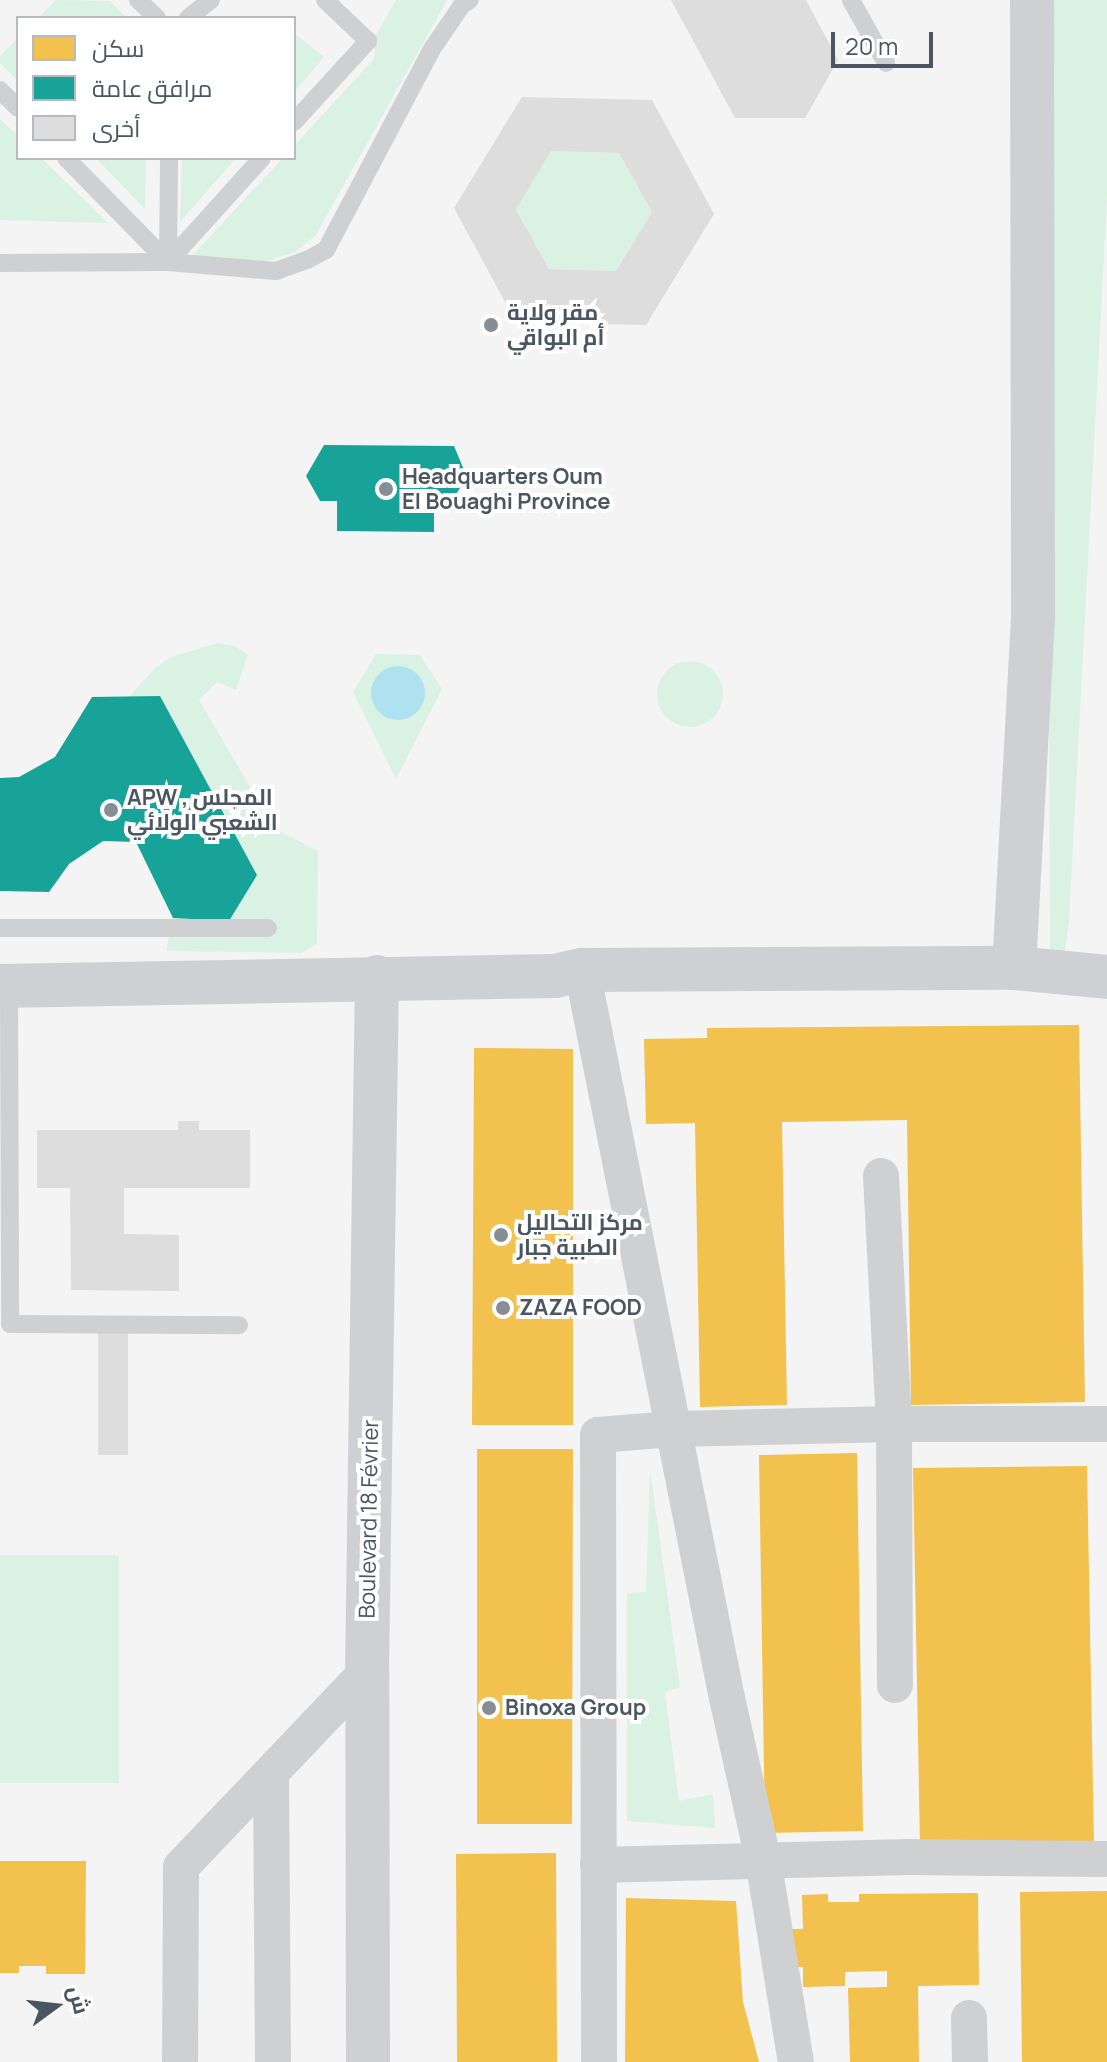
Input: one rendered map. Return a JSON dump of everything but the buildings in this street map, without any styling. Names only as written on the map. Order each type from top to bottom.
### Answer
[{"type":"main road","points":[[1014,968],[1033,617],[1032,0]]},
{"type":"main road","points":[[5,986],[555,976],[582,970],[1014,968],[1107,977]]},
{"type":"main road","name":"Boulevard 18 Février","points":[[368,2062],[367,1672],[377,977]]},
{"type":"street","points":[[582,970],[673,1429],[763,1859],[796,2062]]},
{"type":"street","points":[[881,1176],[894,1424],[895,1685]]},
{"type":"street","points":[[599,2062],[598,1435],[673,1429],[894,1424],[1107,1424]]},
{"type":"street","points":[[180,2062],[181,1867],[367,1672]]},
{"type":"street","points":[[271,1775],[273,2062]]},
{"type":"street","points":[[598,1865],[763,1859],[1107,1859]]},
{"type":"street","points":[[969,2018],[970,2062]]},
{"type":"lane","points":[[138,0],[155,16]]},
{"type":"lane","points":[[191,16],[211,0]]},
{"type":"lane","points":[[296,120],[368,41],[325,0]]},
{"type":"lane","points":[[0,263],[168,262],[276,271],[326,250],[432,49],[462,5],[470,0]]},
{"type":"lane","points":[[851,0],[886,63]]},
{"type":"lane","points":[[0,90],[16,106]]},
{"type":"lane","points":[[68,160],[168,262]]},
{"type":"lane","points":[[168,262],[169,160]]},
{"type":"lane","points":[[168,262],[260,160]]},
{"type":"lane","points":[[0,928],[268,928]]},
{"type":"lane","points":[[5,986],[10,1324],[239,1325]]},
{"type":"green space","points":[[56,0],[110,1],[125,16],[40,16]]},
{"type":"green space","points":[[396,0],[447,0],[316,235],[294,253],[262,262],[192,256],[281,160],[296,160],[296,144],[374,59],[376,35]]},
{"type":"green space","points":[[1046,0],[1107,0],[1107,197],[1069,921],[1065,950],[1053,955],[1050,949]]},
{"type":"green space","points":[[296,35],[324,57],[296,90]]},
{"type":"green space","points":[[16,40],[16,79],[0,63],[0,56]]},
{"type":"green space","points":[[0,119],[16,134],[16,160],[43,160],[108,223],[0,220]]},
{"type":"green space","points":[[551,151],[619,153],[652,212],[616,271],[549,269],[516,210]]},
{"type":"green space","points":[[98,160],[146,160],[145,209]]},
{"type":"green space","points":[[182,160],[234,160],[180,222]]},
{"type":"green space","points":[[218,643],[235,646],[248,655],[236,690],[217,682],[199,700],[274,828],[318,851],[317,943],[302,953],[166,951],[173,918],[229,921],[257,875],[160,697],[129,697],[155,668],[171,657]]},
{"type":"green space","points":[[376,654],[420,655],[442,689],[396,779],[353,692]]},
{"type":"green space","points":[[690,661],[703,664],[713,671],[720,681],[723,694],[720,707],[713,717],[703,724],[690,727],[677,724],[667,717],[660,707],[657,694],[660,681],[667,671],[677,664]]},
{"type":"green space","points":[[650,1469],[680,1687],[665,1692],[679,1801],[713,1794],[715,1828],[627,1821],[627,1593],[646,1592]]},
{"type":"green space","points":[[0,1555],[119,1555],[119,1783],[0,1783]]},
{"type":"water","points":[[398,666],[417,674],[425,693],[417,712],[398,720],[379,712],[371,693],[379,674]]},
{"type":"place","name":"مقر ولاية أم البواقي","points":[[491,325]]},
{"type":"place","name":"Headquarters Oum El Bouaghi Province","points":[[386,489]]},
{"type":"place","name":"APW , المجلس الشعبي الولائي","points":[[111,810]]},
{"type":"place","name":"مركز التحاليل الطبية جبار","points":[[501,1235]]},
{"type":"place","name":"ZAZA FOOD","points":[[503,1308]]},
{"type":"place","name":"Binoxa Group","points":[[489,1708]]}]
